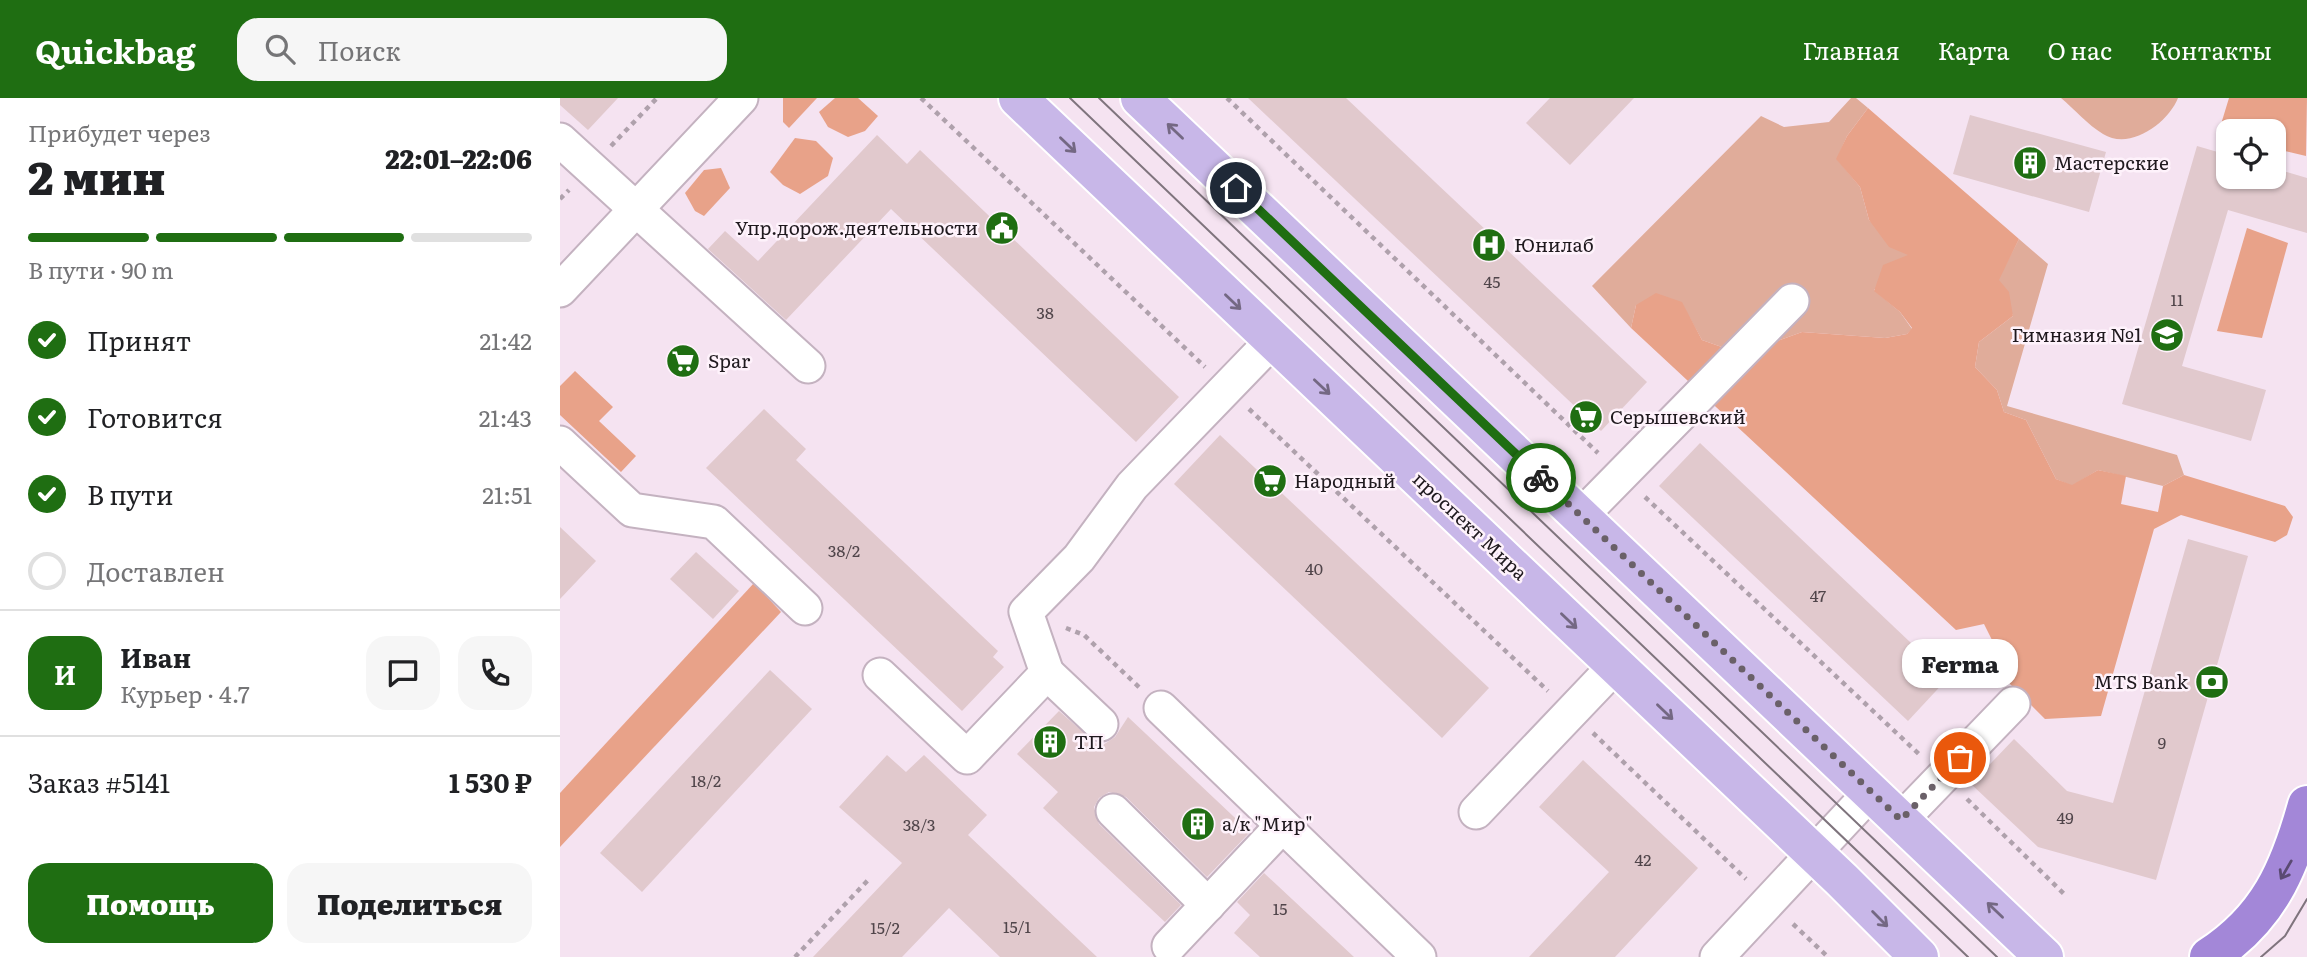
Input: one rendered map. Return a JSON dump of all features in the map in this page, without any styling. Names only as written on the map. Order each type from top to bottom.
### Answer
[{"type":"highway","points":[[2209,957],[2246,928],[2267,902],[2292,860],[2307,805]]},
{"type":"main road","name":"проспект Мира","points":[[1018,98],[1814,853],[1919,957]]},
{"type":"main road","points":[[1140,98],[2044,957]]},
{"type":"street","points":[[560,290],[741,98]]},
{"type":"street","points":[[560,140],[808,366]]},
{"type":"street","points":[[1581,516],[1793,301]]},
{"type":"street","points":[[1101,724],[1047,673],[1026,612],[1080,558],[1132,486],[1273,340]]},
{"type":"street","points":[[560,443],[632,510],[714,522],[805,608]]},
{"type":"street","points":[[1476,812],[1616,666]]},
{"type":"street","points":[[880,675],[967,757],[1047,673]]},
{"type":"street","points":[[1901,820],[2013,704]]},
{"type":"street","points":[[1161,708],[1419,957]]},
{"type":"street","points":[[1717,957],[1871,792]]},
{"type":"street","points":[[1113,811],[1208,905]]},
{"type":"street","points":[[1169,946],[1282,826]]},
{"type":"path","points":[[921,98],[1828,957]]},
{"type":"path","points":[[1026,612],[1084,635],[1161,708]]},
{"type":"path","points":[[795,957],[870,878]]},
{"type":"shaded area","points":[[783,98],[817,98],[789,128],[783,122]]},
{"type":"shaded area","points":[[835,98],[858,98],[878,116],[865,131],[848,137],[828,127],[819,112]]},
{"type":"shaded area","points":[[1851,98],[1856,98],[1868,108],[1847,136],[1837,159],[1860,187],[1869,220],[1909,255],[1874,290],[1900,312],[1912,329],[1907,334],[1885,338],[1802,332],[1756,349],[1733,351],[1702,340],[1681,302],[1636,305],[1631,328],[1592,286],[1761,116],[1784,127],[1829,122]]},
{"type":"shaded area","points":[[2061,98],[2178,98],[2166,117],[2157,125],[2136,137],[2125,139],[2103,134]]},
{"type":"shaded area","points":[[2229,98],[2307,98],[2306,156],[2286,151],[2286,119],[2223,119]]},
{"type":"shaded area","points":[[1868,108],[2019,239],[1999,280],[2009,292],[2013,316],[1979,342],[1975,367],[1997,390],[2004,412],[2026,420],[2056,479],[2072,485],[2098,470],[2126,476],[2121,504],[2158,512],[2163,486],[2184,475],[2285,506],[2293,517],[2287,535],[2275,542],[2181,515],[2154,529],[2101,716],[2045,719],[1988,662],[1994,644],[1984,624],[1956,630],[1631,328],[1636,305],[1656,293],[1682,302],[1702,340],[1733,351],[1756,349],[1802,332],[1885,338],[1907,334],[1912,328],[1900,312],[1874,291],[1883,265],[1908,255],[1889,247],[1869,220],[1860,187],[1836,159],[1847,136]]},
{"type":"shaded area","points":[[795,138],[816,141],[833,158],[828,176],[800,194],[783,185],[770,172]]},
{"type":"shaded area","points":[[721,168],[730,188],[704,216],[695,211],[685,193],[704,170]]},
{"type":"shaded area","points":[[2247,228],[2288,243],[2262,338],[2217,331]]},
{"type":"shaded area","points":[[2019,239],[2048,264],[2007,406],[2177,455],[2184,475],[2163,486],[2098,470],[2072,486],[2056,479],[2026,420],[2004,412],[1997,390],[1975,367],[1979,342],[2013,316],[1998,280]]},
{"type":"shaded area","points":[[575,371],[613,407],[599,421],[636,456],[621,472],[560,415],[560,386]]},
{"type":"shaded area","points":[[754,583],[781,612],[560,847],[560,793]]},
{"type":"building","points":[[560,98],[618,98],[588,130],[560,105]]},
{"type":"building","points":[[1248,98],[1346,98],[1647,382],[1601,431]]},
{"type":"building","points":[[1550,98],[1634,98],[1570,165],[1526,123]]},
{"type":"building","name":"Мастерские","points":[[1970,115],[2106,152],[2089,212],[1953,174]]},
{"type":"building","points":[[877,135],[907,164],[920,150],[1179,397],[1136,442],[891,209],[786,320],[708,249],[725,231],[758,261]]},
{"type":"building","points":[[2197,146],[2216,152],[2216,189],[2286,189],[2286,172],[2307,178],[2307,233],[2228,210],[2182,366],[2266,390],[2251,441],[2122,404]]},
{"type":"building","points":[[764,409],[806,449],[796,460],[998,651],[993,657],[1004,667],[962,711],[706,468]]},
{"type":"building","points":[[1220,435],[1489,688],[1442,738],[1174,484]]},
{"type":"building","points":[[1700,443],[1948,678],[1908,721],[1659,486]]},
{"type":"building","points":[[560,527],[596,561],[560,599]]},
{"type":"building","points":[[2188,539],[2248,556],[2156,880],[2038,847],[1971,784],[2014,739],[2067,791],[2113,803]]},
{"type":"building","points":[[696,552],[739,591],[713,619],[670,579]]},
{"type":"building","points":[[770,670],[812,709],[642,892],[600,853]]},
{"type":"building","name":"а/к \"Мир\"","points":[[1059,711],[1100,747],[1115,737],[1128,717],[1250,832],[1207,877],[1126,797],[1109,792],[1099,798],[1094,807],[1099,824],[1181,905],[1165,922],[1043,808],[1058,792],[1017,754]]},
{"type":"building","points":[[887,755],[906,772],[924,755],[987,815],[968,835],[1097,957],[1000,957],[949,908],[902,957],[813,957],[902,863],[839,807]]},
{"type":"building","points":[[1583,760],[1698,868],[1615,957],[1529,957],[1609,872],[1539,807]]},
{"type":"building","points":[[1264,873],[1354,957],[1260,957],[1234,933],[1250,915],[1237,902]]},
{"type":"tram line","points":[[1070,98],[1968,957]]},
{"type":"tram line","points":[[1099,98],[1997,957]]},
{"type":"tram line","points":[[2261,957],[2285,936],[2307,899]]},
{"type":"way so far","points":[[1541,478],[1901,820],[1960,758]]},
{"type":"place","name":"Мастерские","points":[[2030,163]]},
{"type":"place","name":"Упр.дорож.деятельности","points":[[1002,228]]},
{"type":"place","name":"Юнилаб","points":[[1489,245]]},
{"type":"place","name":"Гимназия №1","points":[[2167,335]]},
{"type":"place","name":"Spar","points":[[683,361]]},
{"type":"place","name":"Серышевский","points":[[1586,417]]},
{"type":"place","name":"Народный","points":[[1270,481]]},
{"type":"place","name":"MTS Bank","points":[[2212,682]]},
{"type":"place","name":"ТП","points":[[1050,742]]},
{"type":"place","name":"Ferma","points":[[1960,758]]},
{"type":"place","name":"а/к \"Мир\"","points":[[1198,824]]},
{"type":"route","points":[[1236,188],[1541,478]]}]
